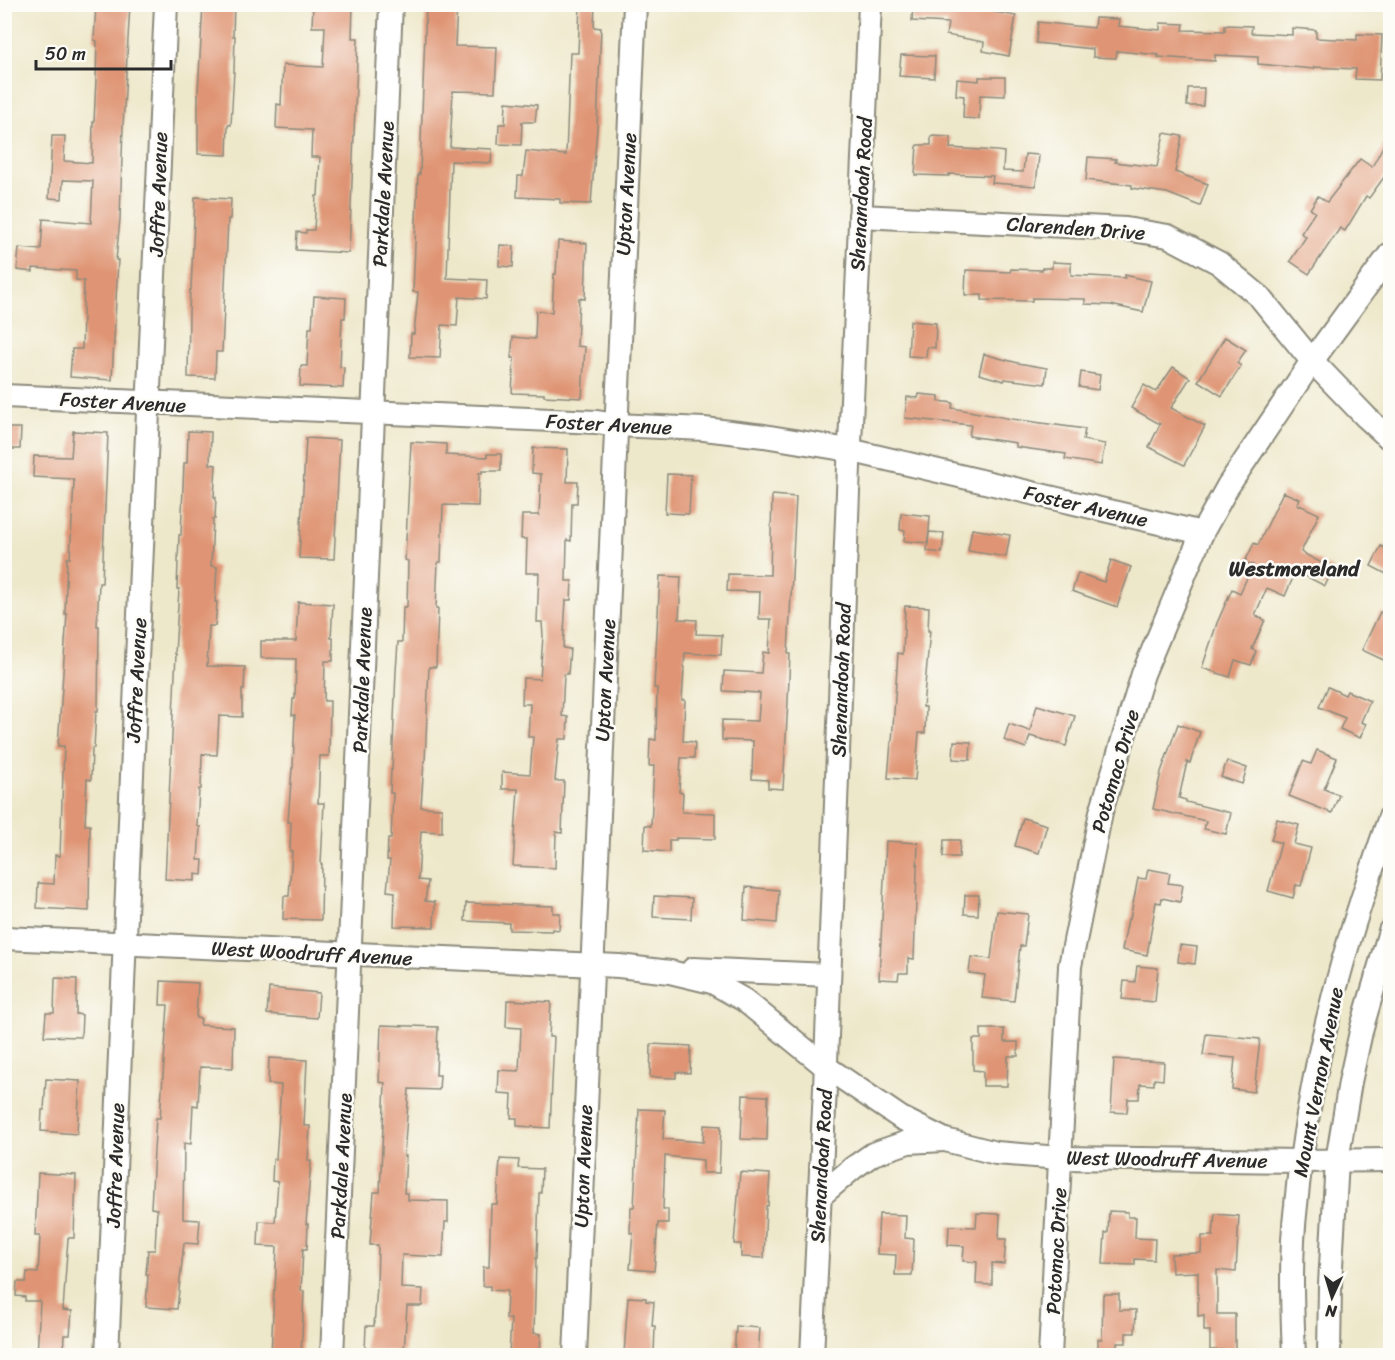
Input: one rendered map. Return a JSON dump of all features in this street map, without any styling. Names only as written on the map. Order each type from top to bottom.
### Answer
[{"type":"street","name":"Joffre Avenue","points":[[107,1356],[166,4]]},
{"type":"street","name":"Parkdale Avenue","points":[[332,1356],[392,4]]},
{"type":"street","name":"Upton Avenue","points":[[575,1356],[634,4]]},
{"type":"street","name":"Shenandoah Road","points":[[812,1356],[826,1067],[849,450],[870,4]]},
{"type":"street","name":"Clarenden Drive","points":[[860,216],[1126,229],[1168,236],[1219,263],[1260,297],[1312,361],[1390,439]]},
{"type":"street","name":"Potomac Drive","points":[[1050,1356],[1070,966],[1101,812],[1143,674],[1202,533],[1228,486],[1312,361],[1390,254]]},
{"type":"street","name":"Foster Avenue","points":[[4,396],[597,422],[704,429],[849,450],[1202,533]]},
{"type":"street","name":"Mount Vernon Avenue","points":[[1294,1356],[1295,1207],[1308,1112],[1329,1015],[1353,926],[1390,818]]},
{"type":"street","name":"Mount Vernon Avenue","points":[[1329,1356],[1330,1284],[1337,1161],[1362,1027],[1390,931]]},
{"type":"street","name":"West Woodruff Avenue","points":[[4,938],[829,975]]},
{"type":"street","name":"West Woodruff Avenue","points":[[620,966],[669,972],[712,982],[744,1000],[826,1067],[901,1118],[945,1140],[996,1153],[1060,1158],[1390,1160]]},
{"type":"street","name":"West Woodruff Avenue","points":[[820,1196],[873,1154],[909,1142],[945,1140]]},
{"type":"building","points":[[96,4],[130,4],[112,380],[70,377],[72,349],[82,349],[84,281],[76,280],[76,271],[33,268],[33,272],[17,270],[19,248],[41,250],[43,219],[91,223],[93,181],[63,180],[62,199],[49,198],[52,136],[65,136],[64,161],[92,163],[97,41],[94,40]]},
{"type":"building","points":[[203,4],[234,4],[234,70],[227,155],[198,154],[198,92]]},
{"type":"building","points":[[313,4],[353,4],[352,38],[358,38],[349,253],[296,250],[297,232],[306,233],[306,230],[314,230],[320,157],[311,157],[312,130],[276,128],[277,104],[281,105],[283,65],[323,67],[325,27],[312,27]]},
{"type":"building","points":[[426,4],[457,4],[455,46],[497,47],[495,92],[453,91],[450,147],[492,149],[491,163],[451,161],[447,278],[487,280],[486,299],[459,297],[457,326],[442,325],[440,358],[410,357],[411,334],[414,334],[418,292],[413,292]]},
{"type":"building","points":[[580,4],[595,4],[594,27],[601,28],[591,204],[560,203],[560,199],[517,197],[518,176],[523,176],[526,151],[566,155],[570,53],[578,53]]},
{"type":"building","points":[[913,4],[979,4],[978,9],[1016,16],[1009,56],[983,51],[984,42],[946,35],[948,23],[912,21]]},
{"type":"building","points":[[1095,18],[1119,19],[1118,26],[1160,30],[1160,23],[1184,24],[1183,30],[1225,31],[1225,25],[1252,26],[1251,33],[1292,35],[1292,28],[1316,30],[1316,38],[1357,40],[1357,34],[1382,35],[1380,80],[1355,79],[1356,69],[1314,67],[1314,69],[1258,64],[1258,57],[1215,55],[1215,61],[1158,57],[1159,55],[1117,51],[1116,58],[1093,57],[1093,49],[1036,43],[1038,22],[1094,28]]},
{"type":"building","points":[[901,55],[935,56],[934,78],[899,76]]},
{"type":"building","points":[[979,77],[1005,77],[1005,96],[980,95],[979,119],[963,118],[964,96],[956,95],[957,79],[979,81]]},
{"type":"building","points":[[1188,88],[1204,88],[1203,106],[1187,106]]},
{"type":"building","points":[[506,102],[537,105],[535,122],[522,122],[521,145],[498,144],[499,124],[505,124]]},
{"type":"building","points":[[1164,133],[1182,136],[1175,172],[1208,184],[1200,206],[1167,193],[1132,188],[1132,185],[1086,180],[1088,157],[1116,159],[1115,162],[1157,167]]},
{"type":"building","points":[[1390,133],[1390,169],[1369,198],[1366,196],[1345,231],[1340,228],[1309,274],[1290,261],[1306,237],[1301,233],[1315,212],[1310,209],[1318,196],[1327,202],[1360,159],[1372,167]]},
{"type":"building","points":[[931,136],[951,137],[950,148],[1004,152],[1003,171],[1023,172],[1025,154],[1039,155],[1036,186],[992,183],[993,176],[915,175],[917,145],[931,145]]},
{"type":"building","points":[[195,197],[231,199],[230,219],[228,219],[222,352],[216,352],[215,378],[188,377]]},
{"type":"building","points":[[558,241],[587,243],[585,299],[579,298],[577,346],[585,347],[582,398],[512,393],[513,337],[535,339],[536,311],[552,312]]},
{"type":"building","points":[[500,245],[514,246],[513,267],[499,266]]},
{"type":"building","points":[[1052,262],[1071,263],[1071,275],[1125,278],[1125,275],[1151,281],[1143,312],[1111,305],[1085,304],[1085,299],[982,300],[982,295],[965,295],[966,270],[1010,272],[1011,269],[1042,270],[1042,268],[1052,268]]},
{"type":"building","points":[[314,296],[346,298],[345,318],[342,318],[340,367],[344,368],[343,388],[300,386],[301,366],[307,366]]},
{"type":"building","points":[[910,321],[936,323],[935,348],[927,347],[926,357],[908,356]]},
{"type":"building","points":[[1225,337],[1246,350],[1237,363],[1241,366],[1222,396],[1198,381]]},
{"type":"building","points":[[984,354],[1047,368],[1045,384],[1005,379],[1004,381],[979,374]]},
{"type":"building","points":[[1173,367],[1190,378],[1171,408],[1205,426],[1184,465],[1149,447],[1160,424],[1131,408],[1144,385],[1156,392]]},
{"type":"building","points":[[1081,372],[1100,375],[1098,390],[1079,387]]},
{"type":"building","points":[[919,394],[939,396],[939,401],[953,403],[952,408],[1085,429],[1083,440],[1105,444],[1101,465],[1065,459],[1066,454],[1016,447],[1016,443],[969,436],[971,425],[905,418],[907,397],[918,398]]},
{"type":"building","points":[[4,428],[21,428],[20,449],[4,449]]},
{"type":"building","points":[[73,431],[108,433],[102,583],[99,583],[97,626],[99,626],[98,711],[96,711],[94,748],[92,748],[91,780],[87,779],[85,825],[90,825],[89,911],[37,908],[38,883],[54,884],[55,855],[60,856],[64,746],[58,746],[67,614],[65,614],[67,558],[70,558],[74,482],[73,479],[33,477],[34,456],[71,457]]},
{"type":"building","points":[[188,431],[211,432],[210,464],[216,465],[211,566],[217,567],[215,602],[217,602],[215,626],[209,626],[207,666],[245,667],[242,717],[219,716],[217,755],[202,754],[197,826],[200,827],[198,860],[203,860],[202,875],[195,874],[195,881],[165,879],[179,589],[177,589],[179,535],[181,535],[184,463],[187,463]]},
{"type":"building","points":[[306,438],[340,440],[334,559],[299,558]]},
{"type":"building","points":[[411,442],[446,444],[446,455],[487,457],[487,454],[501,454],[501,471],[479,473],[478,506],[443,505],[441,562],[438,562],[436,608],[438,608],[436,667],[429,667],[421,807],[442,808],[442,832],[421,831],[418,880],[428,881],[425,901],[435,902],[434,927],[394,926],[395,892],[387,891],[398,642],[402,642],[403,607],[407,607],[408,561],[405,560]]},
{"type":"building","points":[[533,448],[568,449],[567,482],[578,482],[577,503],[572,503],[571,541],[567,540],[566,581],[572,581],[571,600],[566,600],[563,648],[570,649],[568,674],[564,674],[562,716],[568,717],[567,739],[559,739],[555,781],[564,781],[562,833],[556,832],[555,868],[513,866],[518,789],[502,789],[502,772],[530,774],[533,737],[528,737],[530,704],[522,704],[523,678],[540,679],[543,636],[542,622],[537,622],[539,573],[526,573],[527,539],[521,539],[522,515],[539,515],[541,474],[532,473]]},
{"type":"building","points":[[667,474],[691,475],[689,514],[665,513]]},
{"type":"building","points":[[1283,492],[1300,499],[1297,504],[1319,514],[1301,552],[1333,569],[1325,586],[1296,571],[1285,596],[1267,588],[1255,615],[1265,620],[1252,649],[1256,651],[1251,665],[1235,660],[1230,677],[1202,668],[1217,623],[1232,589],[1240,593],[1253,565],[1245,562],[1254,543],[1258,545]]},
{"type":"building","points":[[772,495],[796,497],[783,789],[768,788],[768,780],[752,779],[753,741],[722,740],[722,720],[758,721],[760,693],[723,691],[724,671],[761,673],[763,652],[769,653],[771,619],[759,619],[760,592],[727,591],[728,574],[770,575]]},
{"type":"building","points":[[901,513],[930,516],[928,543],[904,541],[905,531],[900,530]]},
{"type":"building","points":[[972,529],[1010,535],[1006,557],[968,551]]},
{"type":"building","points":[[929,532],[944,533],[942,553],[927,551]]},
{"type":"building","points":[[1381,546],[1390,551],[1390,576],[1371,566]]},
{"type":"building","points":[[1111,560],[1131,567],[1117,607],[1072,591],[1078,573],[1104,582]]},
{"type":"building","points":[[660,576],[681,577],[679,619],[697,620],[696,634],[722,635],[721,655],[685,653],[682,700],[685,700],[683,741],[695,742],[694,758],[681,758],[679,792],[683,793],[682,812],[715,813],[715,839],[676,838],[676,840],[669,840],[669,852],[644,850],[645,825],[651,826],[654,766],[649,766],[650,739],[656,740],[657,688],[654,688]]},
{"type":"building","points":[[298,602],[333,604],[331,638],[333,638],[333,661],[325,661],[324,701],[330,701],[329,756],[320,756],[318,803],[324,803],[321,920],[283,919],[284,896],[289,896],[292,851],[290,851],[291,822],[288,822],[293,768],[295,715],[292,715],[293,699],[295,699],[296,659],[261,658],[261,641],[296,641]]},
{"type":"building","points":[[905,606],[929,607],[928,631],[930,631],[923,707],[926,707],[925,733],[919,733],[915,780],[888,778],[898,653],[903,654]]},
{"type":"building","points":[[1380,612],[1390,616],[1390,663],[1362,650]]},
{"type":"building","points":[[1328,687],[1345,695],[1347,691],[1370,701],[1361,722],[1366,724],[1360,738],[1340,729],[1345,718],[1319,707]]},
{"type":"building","points":[[1037,705],[1075,716],[1066,746],[1030,736],[1026,748],[1004,740],[1009,724],[1030,731]]},
{"type":"building","points":[[1178,724],[1200,732],[1190,763],[1187,762],[1179,798],[1186,802],[1231,813],[1226,834],[1204,829],[1206,821],[1153,809],[1161,772]]},
{"type":"building","points":[[954,741],[971,742],[970,760],[953,759]]},
{"type":"building","points":[[1317,750],[1337,758],[1324,789],[1339,795],[1332,813],[1289,796],[1303,761],[1311,764]]},
{"type":"building","points":[[1227,761],[1247,768],[1242,784],[1221,777]]},
{"type":"building","points":[[1023,818],[1047,825],[1039,853],[1015,846]]},
{"type":"building","points":[[1277,819],[1299,825],[1294,844],[1311,848],[1301,886],[1296,885],[1293,898],[1268,891],[1281,843],[1271,840]]},
{"type":"building","points":[[944,840],[960,840],[959,857],[943,857]]},
{"type":"building","points":[[886,841],[918,843],[914,959],[908,958],[908,973],[899,973],[898,980],[879,979]]},
{"type":"building","points":[[1148,869],[1170,873],[1168,883],[1183,885],[1180,902],[1162,898],[1161,903],[1156,902],[1147,955],[1122,950],[1138,878],[1146,879]]},
{"type":"building","points":[[746,887],[779,890],[777,923],[744,920]]},
{"type":"building","points":[[965,895],[979,895],[978,915],[964,914]]},
{"type":"building","points":[[654,896],[692,898],[691,919],[653,917]]},
{"type":"building","points":[[466,903],[553,906],[553,913],[560,913],[559,930],[509,930],[509,923],[465,921]]},
{"type":"building","points":[[997,911],[1028,914],[1024,946],[1020,946],[1014,1001],[982,998],[985,975],[969,973],[971,957],[991,959]]},
{"type":"building","points":[[1180,945],[1197,947],[1195,964],[1178,962]]},
{"type":"building","points":[[1137,966],[1158,968],[1155,1002],[1122,999],[1124,981],[1135,982]]},
{"type":"building","points":[[55,978],[77,979],[76,1014],[82,1015],[81,1037],[44,1036],[46,1013],[54,1013]]},
{"type":"building","points":[[161,981],[198,983],[196,1018],[201,1019],[200,1025],[234,1027],[233,1068],[200,1067],[198,1106],[193,1105],[191,1144],[184,1143],[183,1219],[200,1220],[198,1244],[184,1243],[177,1309],[146,1307],[148,1250],[155,1250],[157,1209],[151,1208],[154,1150],[156,1118],[160,1118],[168,1005],[160,1005]]},
{"type":"building","points":[[269,988],[319,993],[317,1018],[267,1014]]},
{"type":"building","points":[[507,1000],[551,1002],[549,1037],[554,1037],[550,1128],[517,1126],[517,1118],[511,1118],[512,1094],[498,1093],[499,1070],[519,1071],[521,1028],[506,1027]]},
{"type":"building","points":[[381,1025],[438,1027],[436,1075],[440,1075],[439,1090],[409,1089],[404,1193],[408,1193],[408,1200],[448,1201],[448,1222],[445,1222],[443,1257],[402,1255],[401,1288],[423,1289],[422,1306],[407,1306],[404,1352],[365,1350],[366,1326],[374,1326],[377,1287],[378,1245],[370,1245],[374,1192],[380,1192],[385,1083],[379,1082]]},
{"type":"building","points":[[981,1029],[1004,1029],[1004,1042],[1018,1042],[1018,1056],[1008,1056],[1007,1086],[983,1086],[983,1071],[973,1070],[973,1039],[981,1039]]},
{"type":"building","points":[[1206,1034],[1260,1039],[1254,1092],[1232,1089],[1235,1058],[1203,1055]]},
{"type":"building","points":[[651,1044],[691,1046],[690,1073],[676,1072],[676,1078],[650,1077]]},
{"type":"building","points":[[269,1058],[307,1060],[304,1126],[310,1126],[308,1161],[311,1161],[306,1224],[308,1224],[307,1249],[303,1249],[301,1356],[271,1356],[277,1247],[258,1246],[259,1221],[275,1222],[278,1182],[272,1181],[273,1159],[276,1159],[281,1085],[268,1084]]},
{"type":"building","points":[[1114,1059],[1164,1062],[1163,1080],[1154,1079],[1154,1085],[1140,1084],[1139,1099],[1128,1099],[1127,1113],[1111,1112]]},
{"type":"building","points":[[46,1079],[80,1081],[77,1134],[41,1131]]},
{"type":"building","points":[[743,1095],[768,1096],[767,1140],[741,1139]]},
{"type":"building","points":[[639,1109],[665,1110],[663,1139],[703,1142],[704,1125],[721,1126],[719,1173],[703,1173],[703,1160],[665,1156],[663,1209],[668,1209],[668,1223],[658,1223],[654,1271],[630,1269],[633,1233],[630,1233],[631,1207],[634,1207]]},
{"type":"building","points":[[500,1159],[519,1160],[518,1168],[542,1169],[541,1193],[539,1193],[534,1333],[541,1334],[540,1356],[509,1355],[511,1319],[506,1319],[507,1291],[490,1290],[490,1286],[483,1286],[483,1267],[489,1267],[491,1204],[497,1204]]},
{"type":"building","points":[[740,1172],[770,1174],[764,1258],[741,1257],[741,1244],[734,1244]]},
{"type":"building","points":[[38,1173],[76,1175],[74,1238],[68,1238],[63,1310],[72,1311],[70,1335],[64,1335],[63,1356],[37,1356],[40,1301],[25,1301],[25,1297],[16,1296],[17,1282],[26,1282],[27,1272],[38,1273],[40,1236],[35,1236]]},
{"type":"building","points":[[1109,1211],[1128,1212],[1128,1217],[1136,1217],[1135,1238],[1155,1239],[1154,1260],[1135,1259],[1135,1265],[1103,1264]]},
{"type":"building","points":[[977,1213],[1000,1214],[999,1239],[1006,1239],[1004,1264],[992,1263],[992,1285],[976,1284],[977,1262],[963,1261],[964,1246],[948,1245],[949,1226],[976,1227]]},
{"type":"building","points":[[879,1214],[906,1215],[905,1238],[914,1239],[912,1275],[895,1275],[896,1255],[877,1254]]},
{"type":"building","points":[[1215,1214],[1239,1216],[1236,1272],[1217,1270],[1217,1314],[1235,1314],[1235,1350],[1210,1350],[1210,1331],[1204,1331],[1204,1315],[1198,1316],[1198,1272],[1172,1273],[1171,1254],[1201,1253],[1202,1236],[1213,1236]]},
{"type":"building","points":[[1103,1294],[1119,1294],[1119,1310],[1136,1310],[1135,1333],[1126,1333],[1126,1343],[1117,1343],[1117,1356],[1098,1355],[1098,1339],[1102,1339]]},
{"type":"building","points":[[628,1297],[646,1298],[646,1301],[654,1302],[652,1326],[655,1326],[654,1355],[624,1354]]},
{"type":"building","points":[[736,1326],[760,1328],[758,1356],[734,1356]]},
{"type":"district","name":"Westmoreland","points":[[1294,569]]}]
